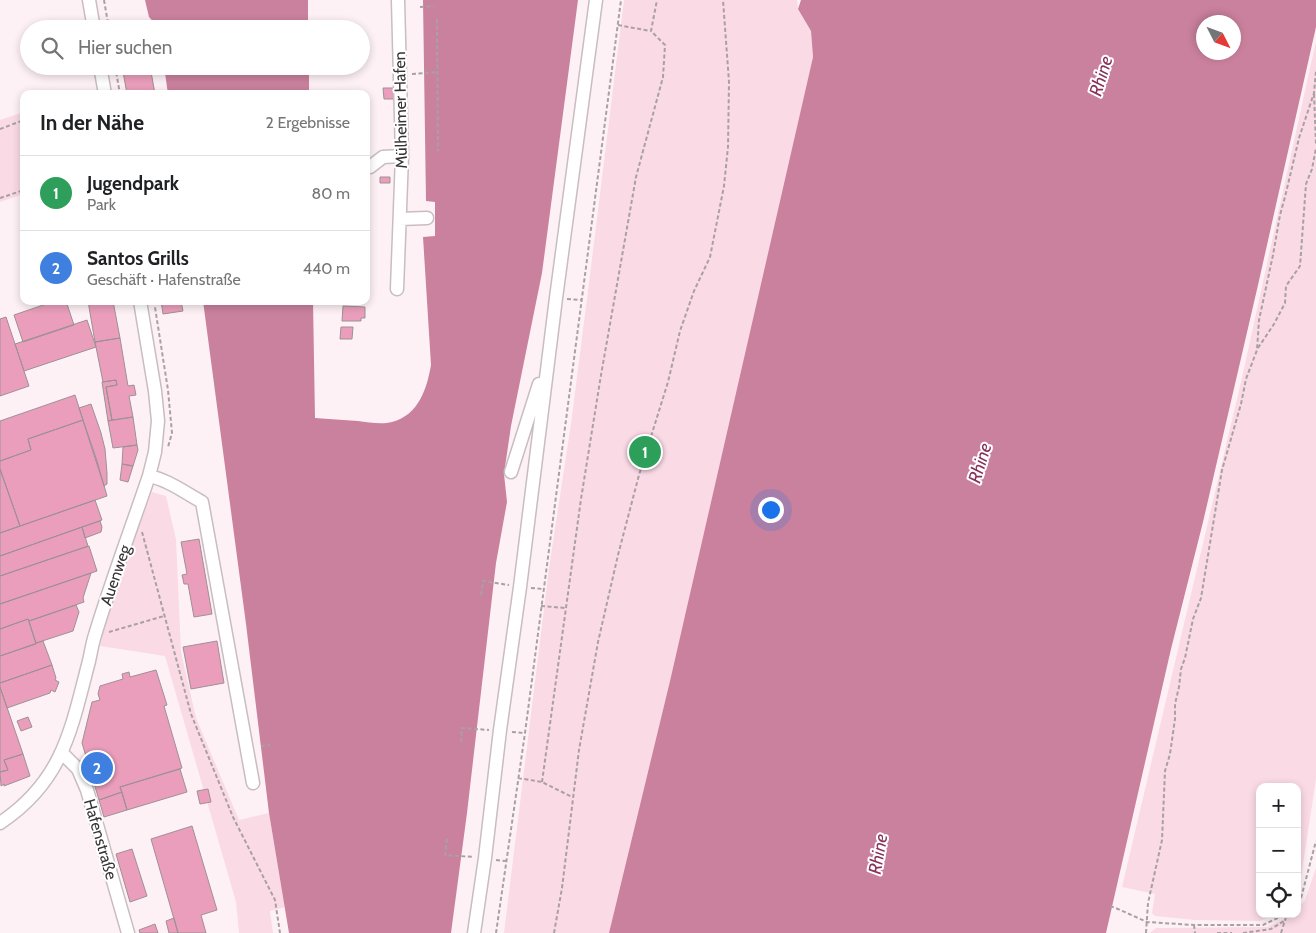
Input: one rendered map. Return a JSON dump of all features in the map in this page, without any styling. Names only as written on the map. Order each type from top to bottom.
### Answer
[{"type":"street","points":[[89,0],[92,20]]},
{"type":"street","name":"Mülheimer Hafen","points":[[397,289],[402,156],[398,0]]},
{"type":"street","points":[[474,933],[596,0]]},
{"type":"street","points":[[102,75],[104,90]]},
{"type":"street","points":[[370,167],[384,157],[402,156]]},
{"type":"street","points":[[400,219],[427,218]]},
{"type":"street","name":"Auenweg","points":[[0,823],[17,812],[47,780],[62,752],[72,724],[94,636],[149,476],[155,452],[158,421],[141,305]]},
{"type":"street","points":[[511,472],[549,353]]},
{"type":"street","points":[[149,476],[159,478],[176,486],[202,502],[252,783]]},
{"type":"street","name":"Hafenstraße","points":[[62,752],[78,769],[86,790],[128,933]]},
{"type":"path","points":[[104,0],[107,20]]},
{"type":"path","points":[[496,933],[621,0]]},
{"type":"path","points":[[651,31],[657,0]]},
{"type":"path","points":[[554,933],[562,888],[579,750],[598,642],[639,475],[668,382],[680,331],[694,291],[710,257],[724,186],[728,147],[729,82],[723,0]]},
{"type":"path","points":[[420,7],[434,6]]},
{"type":"path","points":[[437,19],[438,151]]},
{"type":"path","points":[[542,782],[581,499],[636,177],[663,77],[665,45],[651,31],[618,25]]},
{"type":"path","points":[[1316,71],[1314,93],[1316,144]]},
{"type":"path","points":[[409,74],[437,72]]},
{"type":"path","points":[[117,75],[119,90]]},
{"type":"path","points":[[1257,350],[1259,320],[1280,215],[1286,197],[1299,138],[1314,93]]},
{"type":"path","points":[[0,129],[20,122]]},
{"type":"path","points":[[1146,933],[1148,903],[1162,840],[1165,771],[1170,754],[1175,704],[1180,687],[1181,669],[1200,598],[1222,470],[1241,404],[1246,379],[1257,350],[1285,303],[1286,286],[1300,266],[1306,184],[1312,169],[1316,148]]},
{"type":"path","points":[[0,198],[20,191]]},
{"type":"path","points":[[556,298],[582,300]]},
{"type":"path","points":[[142,529],[191,714],[233,817],[275,900],[280,933]]},
{"type":"path","points":[[481,595],[482,581],[520,587]]},
{"type":"path","points":[[541,606],[565,608]]},
{"type":"path","points":[[94,636],[164,616]]},
{"type":"path","points":[[461,742],[462,728],[500,730]]},
{"type":"path","points":[[261,746],[270,745]]},
{"type":"path","points":[[518,778],[542,782],[573,798]]},
{"type":"path","points":[[447,839],[445,855],[485,858]]},
{"type":"path","points":[[1301,898],[1316,841]]},
{"type":"path","points":[[1110,906],[1147,922],[1194,925],[1263,925],[1278,918]]},
{"type":"path","points":[[1280,933],[1285,918]]},
{"type":"path","points":[[1243,933],[1271,929],[1284,922]]},
{"type":"path","points":[[1194,925],[1194,933]]},
{"type":"path","points":[[1217,933],[1232,933]]},
{"type":"shaded area","points":[[624,0],[797,0],[798,9],[811,31],[813,57],[670,681],[609,933],[504,933],[549,568],[571,424]]},
{"type":"shaded area","points":[[1316,41],[1316,779],[1301,877],[1301,783],[1256,783],[1256,918],[1267,918],[1260,921],[1195,920],[1155,916],[1152,913],[1155,894],[1122,887],[1241,382]]},
{"type":"shaded area","points":[[20,113],[20,195],[0,202],[0,120]]},
{"type":"shaded area","points":[[152,492],[166,496],[176,539],[181,652],[196,718],[239,820],[269,813],[285,907],[270,911],[273,933],[239,933],[236,902],[165,656],[100,646],[115,587]]},
{"type":"shaded area","points":[[1316,868],[1316,933],[1150,933],[1156,928],[1267,927],[1287,918],[1301,918],[1301,904],[1305,900]]},
{"type":"water","points":[[145,0],[308,0],[308,20],[152,20],[149,17]]},
{"type":"water","points":[[423,0],[578,0],[542,273],[511,426],[504,474],[507,502],[496,563],[451,933],[289,933],[269,813],[204,305],[313,305],[315,418],[388,423],[401,418],[415,407],[420,399],[427,383],[431,365],[423,237],[435,236],[435,202],[426,201]]},
{"type":"water","name":"Rhine","points":[[801,0],[1316,0],[1316,27],[1258,285],[1203,522],[1171,649],[1106,933],[609,933],[670,681],[813,57],[811,31],[798,9]]},
{"type":"water","points":[[165,75],[309,75],[309,90],[167,90]]},
{"type":"building","points":[[124,75],[152,75],[154,90],[126,90]]},
{"type":"building","points":[[383,88],[393,88],[394,99],[384,99]]},
{"type":"building","points":[[380,177],[390,177],[390,183],[380,183]]},
{"type":"building","points":[[43,305],[67,305],[74,325],[23,342],[14,315]]},
{"type":"building","points":[[89,305],[114,305],[120,338],[95,342]]},
{"type":"building","points":[[162,305],[182,305],[183,311],[163,314]]},
{"type":"building","points":[[343,306],[365,307],[365,318],[361,318],[361,321],[342,321]]},
{"type":"building","points":[[6,317],[29,386],[0,396],[0,319]]},
{"type":"building","points":[[87,320],[96,347],[24,371],[15,344]]},
{"type":"building","points":[[341,327],[353,327],[352,339],[340,339]]},
{"type":"building","points":[[120,338],[128,386],[134,385],[136,395],[129,396],[133,417],[112,420],[106,387],[117,385],[116,380],[103,382],[95,342]]},
{"type":"building","points":[[116,380],[117,385],[106,387],[112,420],[108,421],[102,382]]},
{"type":"building","points":[[75,395],[83,420],[28,439],[31,450],[0,461],[0,421]]},
{"type":"building","points":[[91,404],[105,449],[107,484],[104,486],[79,408]]},
{"type":"building","points":[[133,417],[137,445],[113,448],[108,421]]},
{"type":"building","points":[[83,420],[107,496],[20,526],[0,469],[0,461],[31,450],[28,439]]},
{"type":"building","points":[[137,445],[138,450],[133,466],[122,464],[123,447]]},
{"type":"building","points":[[122,464],[133,466],[128,482],[120,480]]},
{"type":"building","points":[[0,469],[20,526],[0,533]]},
{"type":"building","points":[[95,500],[102,520],[0,556],[0,533]]},
{"type":"building","points":[[100,521],[101,532],[85,538],[82,527]]},
{"type":"building","points":[[82,527],[88,546],[0,576],[0,556]]},
{"type":"building","points":[[199,539],[212,614],[194,617],[188,584],[184,584],[182,575],[187,574],[181,542]]},
{"type":"building","points":[[89,546],[97,571],[0,604],[0,576]]},
{"type":"building","points":[[91,573],[83,598],[84,602],[0,629],[0,604]]},
{"type":"building","points":[[76,605],[79,612],[73,631],[36,643],[29,621]]},
{"type":"building","points":[[28,619],[36,644],[0,656],[0,629]]},
{"type":"building","points":[[43,641],[52,665],[0,683],[0,656]]},
{"type":"building","points":[[217,641],[224,683],[191,689],[183,647]]},
{"type":"building","points":[[52,665],[55,680],[59,682],[55,692],[51,690],[50,693],[7,708],[0,683]]},
{"type":"building","points":[[156,670],[167,705],[164,706],[182,768],[120,787],[122,792],[99,800],[82,743],[92,702],[100,700],[98,694],[100,686],[123,679],[122,674],[129,672],[130,677]]},
{"type":"building","points":[[0,687],[23,754],[4,760],[8,770],[0,772]]},
{"type":"building","points":[[28,717],[32,727],[21,731],[17,721]]},
{"type":"building","points":[[23,754],[30,776],[1,786],[0,772],[8,770],[4,760]]},
{"type":"building","points":[[180,769],[187,792],[127,810],[120,787]]},
{"type":"building","points":[[208,789],[211,802],[200,804],[197,791]]},
{"type":"building","points":[[122,792],[127,810],[104,817],[99,800]]},
{"type":"building","points":[[192,826],[217,910],[201,915],[206,933],[178,933],[151,839]]},
{"type":"building","points":[[132,849],[147,896],[130,902],[116,854]]},
{"type":"building","points":[[174,918],[178,933],[169,933],[166,921]]},
{"type":"building","points":[[155,924],[158,933],[140,933],[139,930]]},
{"type":"place","name":"Jugendpark","points":[[645,452]]},
{"type":"place","name":"Santos Grills","points":[[97,768]]}]
